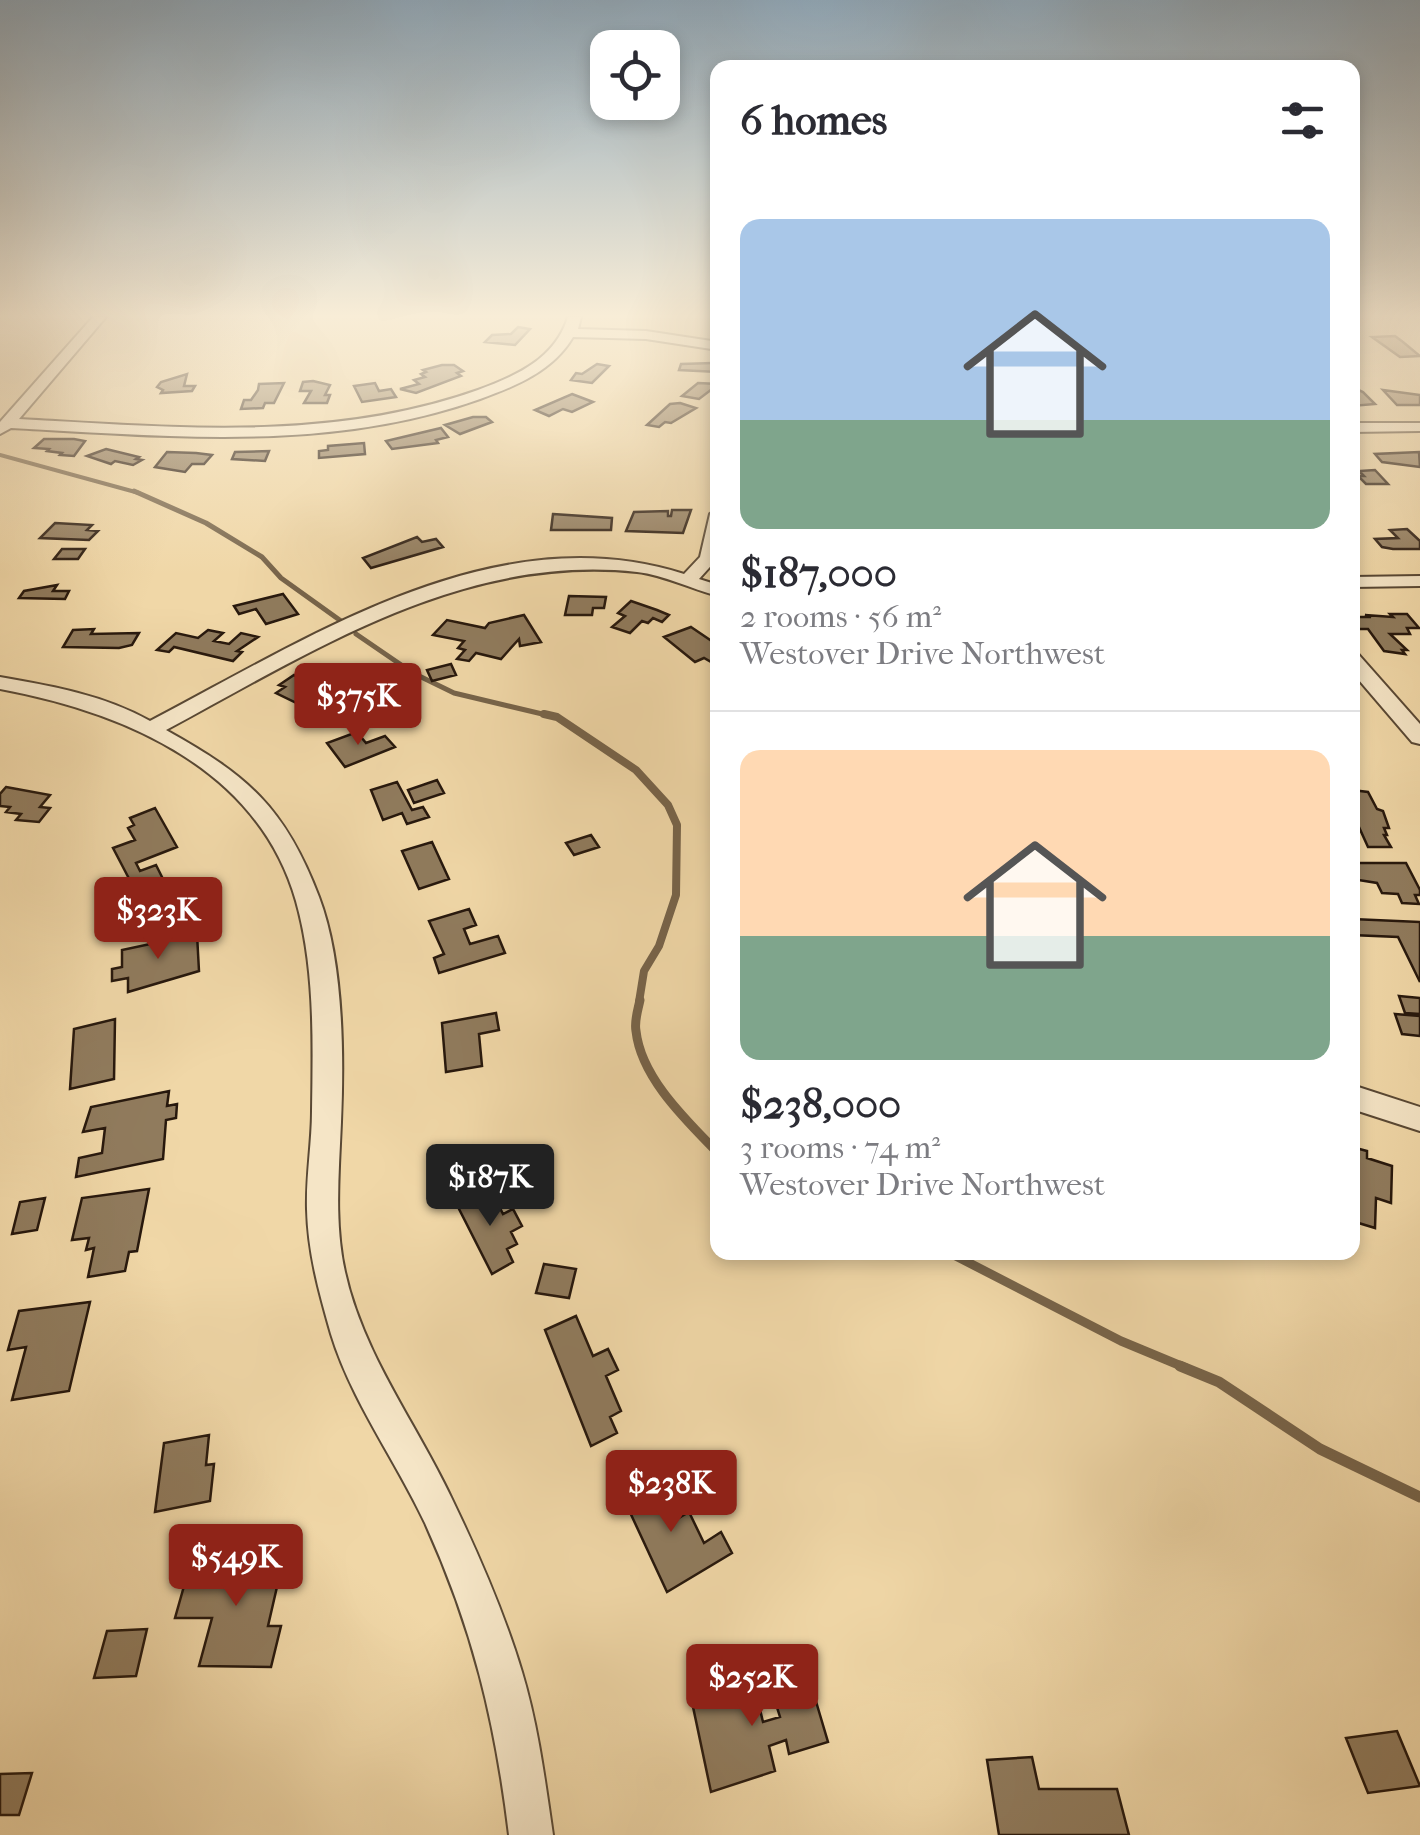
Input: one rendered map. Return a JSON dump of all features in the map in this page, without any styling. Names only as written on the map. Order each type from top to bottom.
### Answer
[{"type":"street","points":[[4,427],[25,403]]},
{"type":"street","points":[[4,427],[260,432],[382,422],[459,403]]},
{"type":"street","points":[[1360,428],[1420,426]]},
{"type":"street","points":[[689,579],[710,553]]},
{"type":"street","points":[[151,729],[384,609],[477,575],[530,566],[586,563],[638,568],[710,587]]},
{"type":"street","points":[[1360,582],[1420,581]]},
{"type":"street","points":[[1360,668],[1420,737]]},
{"type":"street","points":[[0,682],[91,702],[151,729],[217,767],[248,792],[286,848],[308,900],[324,985],[327,1115],[322,1207],[329,1272],[351,1343],[437,1508],[478,1600],[502,1672],[520,1750],[531,1835]]},
{"type":"street","points":[[1360,1100],[1420,1119]]},
{"type":"building","points":[[243,403],[274,403],[265,403],[263,408],[241,409]]},
{"type":"building","points":[[552,403],[592,403],[572,412],[563,409],[549,416],[535,410]]},
{"type":"building","points":[[670,404],[696,408],[671,423],[647,425]]},
{"type":"building","points":[[486,417],[492,422],[460,434],[445,425]]},
{"type":"building","points":[[441,428],[448,437],[436,440],[438,443],[392,449],[386,441]]},
{"type":"building","points":[[44,439],[85,441],[74,456],[34,448]]},
{"type":"building","points":[[364,443],[365,454],[319,458],[319,451],[328,450],[328,446]]},
{"type":"building","points":[[106,449],[142,460],[133,465],[115,461],[111,464],[87,456]]},
{"type":"building","points":[[269,451],[265,461],[232,459],[235,452]]},
{"type":"building","points":[[167,452],[212,455],[204,464],[192,464],[185,472],[155,467]]},
{"type":"building","points":[[1419,452],[1420,467],[1382,462],[1375,454]]},
{"type":"building","points":[[1375,470],[1388,484],[1366,484],[1360,471]]},
{"type":"building","points":[[672,510],[691,510],[683,533],[626,531],[634,512],[668,511],[671,516]]},
{"type":"building","points":[[553,514],[612,518],[611,530],[551,530]]},
{"type":"building","points":[[55,523],[92,525],[87,530],[98,531],[89,540],[40,538]]},
{"type":"building","points":[[1407,529],[1420,541],[1420,549],[1382,547],[1375,539],[1398,538],[1390,530]]},
{"type":"building","points":[[417,537],[422,542],[436,539],[443,547],[371,568],[363,558]]},
{"type":"building","points":[[62,549],[85,549],[78,559],[54,559]]},
{"type":"building","points":[[57,585],[53,591],[69,591],[65,599],[19,598],[24,591]]},
{"type":"building","points":[[283,594],[298,614],[266,624],[256,609],[239,614],[234,606]]},
{"type":"building","points":[[569,596],[606,597],[604,608],[593,608],[592,615],[565,615]]},
{"type":"building","points":[[631,601],[669,615],[662,622],[653,618],[648,623],[642,621],[630,633],[612,627],[625,616],[618,613]]},
{"type":"building","points":[[1390,614],[1407,614],[1419,628],[1407,628],[1410,634],[1390,634],[1407,650],[1402,650],[1405,654],[1384,651],[1368,629],[1360,629],[1360,617],[1371,617],[1365,615],[1393,617]]},
{"type":"building","points":[[524,615],[541,642],[520,646],[519,639],[501,659],[476,653],[469,661],[457,659],[465,650],[458,648],[464,641],[433,635],[447,620],[485,628],[489,623]]},
{"type":"building","points":[[691,627],[710,640],[710,661],[704,658],[695,662],[664,637]]},
{"type":"building","points":[[94,629],[91,634],[139,633],[132,645],[119,648],[63,647],[73,630]]},
{"type":"building","points":[[208,630],[223,633],[214,641],[229,644],[241,633],[258,637],[237,651],[242,652],[233,661],[174,647],[169,652],[157,650],[176,633],[198,638]]},
{"type":"building","points":[[451,664],[456,675],[432,681],[427,670]]},
{"type":"building","points":[[294,675],[334,694],[311,710],[276,693],[285,687],[279,685]]},
{"type":"building","points":[[357,732],[366,743],[385,736],[395,747],[345,767],[327,743]]},
{"type":"building","points":[[437,780],[444,793],[414,803],[408,790]]},
{"type":"building","points":[[397,782],[412,810],[423,807],[429,817],[407,824],[402,813],[383,820],[371,790]]},
{"type":"building","points":[[6,787],[50,795],[40,807],[50,808],[39,822],[16,820],[21,814],[6,812],[10,807],[0,806],[0,794]]},
{"type":"building","points":[[1360,791],[1368,792],[1377,809],[1383,811],[1389,828],[1384,828],[1384,835],[1391,847],[1368,847],[1360,829]]},
{"type":"building","points":[[155,808],[177,847],[136,863],[140,871],[156,865],[164,881],[136,892],[113,848],[135,840],[128,828],[134,825],[130,818]]},
{"type":"building","points":[[591,835],[599,847],[574,855],[566,843]]},
{"type":"building","points":[[432,842],[449,879],[419,889],[402,851]]},
{"type":"building","points":[[1360,863],[1406,863],[1420,890],[1420,895],[1415,895],[1419,904],[1402,903],[1398,894],[1382,893],[1377,883],[1360,880]]},
{"type":"building","points":[[469,909],[476,925],[464,929],[470,944],[498,936],[505,953],[439,973],[434,958],[444,954],[429,921]]},
{"type":"building","points":[[1360,919],[1420,922],[1420,982],[1398,937],[1360,935]]},
{"type":"building","points":[[197,934],[199,971],[128,992],[128,978],[112,981],[112,969],[122,967],[122,950]]},
{"type":"building","points":[[1399,996],[1420,998],[1420,1014],[1405,1013]]},
{"type":"building","points":[[496,1013],[499,1030],[479,1034],[482,1066],[446,1072],[442,1023]]},
{"type":"building","points":[[1395,1014],[1420,1016],[1420,1036],[1402,1034]]},
{"type":"building","points":[[115,1019],[114,1079],[70,1089],[74,1029]]},
{"type":"building","points":[[169,1091],[167,1106],[177,1104],[176,1118],[166,1120],[163,1159],[76,1177],[79,1158],[102,1153],[105,1128],[83,1132],[91,1107]]},
{"type":"building","points":[[1360,1149],[1367,1151],[1367,1158],[1392,1166],[1391,1203],[1376,1198],[1375,1228],[1360,1223]]},
{"type":"building","points":[[149,1189],[137,1251],[129,1252],[125,1271],[88,1277],[94,1248],[86,1250],[89,1238],[72,1240],[82,1198]]},
{"type":"building","points":[[480,1190],[487,1202],[495,1198],[503,1214],[513,1209],[522,1226],[511,1232],[517,1244],[507,1249],[513,1262],[492,1274],[456,1203]]},
{"type":"building","points":[[45,1198],[37,1230],[12,1234],[20,1202]]},
{"type":"building","points":[[544,1264],[576,1269],[569,1298],[536,1293]]},
{"type":"building","points":[[90,1302],[69,1391],[12,1400],[26,1347],[8,1350],[19,1311]]},
{"type":"building","points":[[576,1316],[593,1356],[608,1349],[618,1370],[606,1376],[621,1411],[610,1417],[617,1433],[591,1446],[545,1330]]},
{"type":"building","points":[[209,1435],[206,1465],[214,1464],[210,1501],[155,1512],[164,1443]]},
{"type":"building","points":[[655,1473],[677,1519],[689,1512],[704,1543],[721,1532],[732,1553],[667,1592],[621,1493]]},
{"type":"building","points":[[226,1552],[285,1552],[268,1626],[281,1626],[271,1667],[199,1666],[212,1618],[175,1618],[188,1572],[220,1573]]},
{"type":"building","points":[[147,1629],[136,1676],[94,1678],[107,1631]]},
{"type":"building","points":[[748,1660],[763,1722],[780,1717],[775,1701],[812,1688],[828,1742],[789,1754],[786,1740],[769,1746],[775,1771],[711,1792],[692,1702],[729,1691],[724,1668]]},
{"type":"building","points":[[1397,1731],[1420,1786],[1368,1793],[1346,1738]]},
{"type":"building","points":[[1032,1757],[1039,1789],[1117,1789],[1129,1835],[999,1835],[987,1760]]},
{"type":"building","points":[[32,1773],[19,1815],[0,1815],[0,1774]]},
{"type":"waterway","points":[[0,455],[138,493]]},
{"type":"waterway","points":[[134,491],[138,493]]},
{"type":"waterway","points":[[138,493],[206,523],[262,557],[281,578],[341,621]]},
{"type":"waterway","points":[[356,634],[413,673],[454,693],[555,717]]},
{"type":"waterway","points":[[544,714],[557,717],[636,770],[668,805],[677,825],[676,895],[659,946],[644,971],[639,1002]]},
{"type":"waterway","points":[[640,1000],[636,1027],[647,1065],[667,1098],[710,1145]]},
{"type":"waterway","points":[[964,1260],[1121,1341],[1186,1368]]},
{"type":"waterway","points":[[1180,1366],[1219,1382],[1320,1449],[1420,1497]]}]
